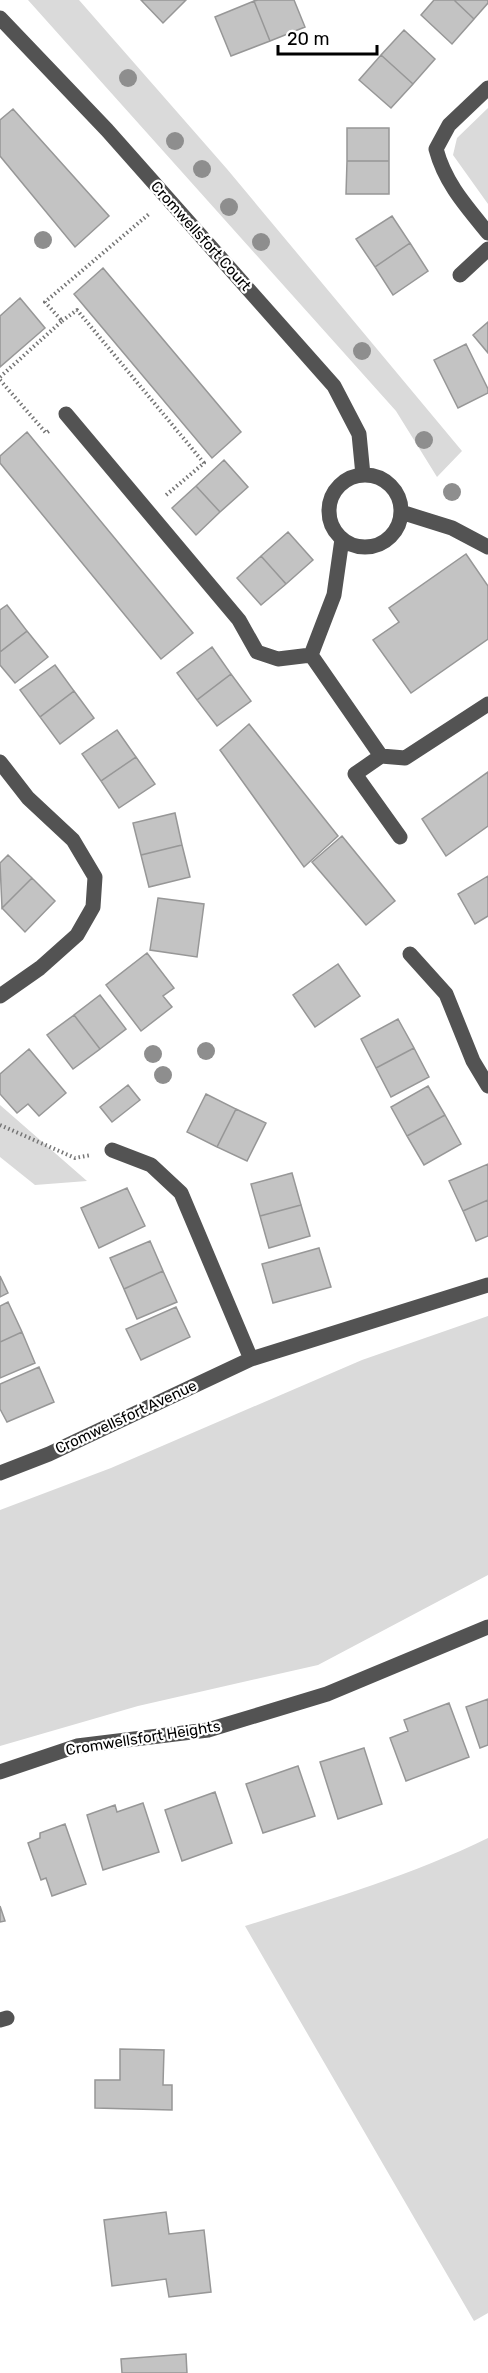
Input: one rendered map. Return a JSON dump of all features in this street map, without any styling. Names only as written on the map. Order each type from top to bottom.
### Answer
[{"type":"street","name":"Cromwellsfort Court","points":[[0,18],[107,130],[334,386],[359,434],[363,475]]},
{"type":"street","points":[[488,88],[449,125],[436,149],[441,170],[457,196],[488,233]]},
{"type":"street","points":[[460,275],[488,249]]},
{"type":"street","points":[[66,414],[239,620],[257,652],[278,659],[311,655]]},
{"type":"street","points":[[363,475],[375,476],[390,486],[399,501],[401,512],[399,523],[385,542],[363,548],[352,545],[333,530],[328,506],[340,484],[350,478],[363,475]]},
{"type":"street","points":[[401,512],[452,528],[488,547]]},
{"type":"street","points":[[311,655],[334,595],[342,539]]},
{"type":"street","points":[[311,655],[381,756]]},
{"type":"street","points":[[400,837],[355,774],[381,756],[405,758],[488,704]]},
{"type":"street","points":[[0,762],[28,798],[73,840],[95,877],[93,907],[77,935],[40,968],[0,996]]},
{"type":"street","points":[[410,954],[446,994],[474,1061],[488,1086]]},
{"type":"street","points":[[112,1150],[151,1165],[181,1194],[251,1359]]},
{"type":"street","name":"Cromwellsfort Avenue","points":[[0,1473],[49,1454],[251,1359],[488,1285]]},
{"type":"street","name":"Cromwellsfort Heights","points":[[0,1772],[77,1746],[208,1730],[327,1694],[488,1627]]},
{"type":"path","points":[[62,321],[45,302],[167,198]]},
{"type":"path","points":[[66,414],[46,433],[0,379],[62,321],[77,310],[204,463],[148,512]]},
{"type":"path","points":[[0,1125],[75,1158],[112,1150]]},
{"type":"shaded area","points":[[28,0],[79,0],[227,169],[462,451],[437,477],[396,411]]},
{"type":"shaded area","points":[[488,108],[488,204],[453,155],[457,138]]},
{"type":"shaded area","points":[[0,1105],[87,1181],[35,1185],[0,1157]]},
{"type":"shaded area","points":[[488,1316],[488,1575],[318,1665],[138,1706],[0,1746],[0,1510],[111,1468],[362,1360]]},
{"type":"shaded area","points":[[488,1838],[488,2313],[474,2321],[245,1926],[399,1876]]},
{"type":"building","points":[[141,0],[186,0],[163,23]]},
{"type":"building","points":[[294,0],[305,27],[270,41],[254,1]]},
{"type":"building","points":[[434,0],[454,0],[474,19],[452,44],[421,15]]},
{"type":"building","points":[[454,0],[488,0],[488,3],[474,19]]},
{"type":"building","points":[[254,1],[270,41],[231,56],[215,17]]},
{"type":"building","points":[[404,30],[435,59],[413,84],[381,55]]},
{"type":"building","points":[[381,55],[413,84],[391,108],[359,80]]},
{"type":"building","points":[[13,109],[109,216],[75,247],[0,156],[0,120]]},
{"type":"building","points":[[347,128],[389,128],[389,161],[347,161]]},
{"type":"building","points":[[347,161],[389,161],[389,194],[346,194]]},
{"type":"building","points":[[392,216],[410,243],[375,267],[356,239]]},
{"type":"building","points":[[410,243],[428,271],[393,295],[375,267]]},
{"type":"building","points":[[103,268],[241,432],[212,458],[74,294]]},
{"type":"building","points":[[20,298],[45,328],[0,367],[0,316]]},
{"type":"building","points":[[488,322],[488,353],[473,335]]},
{"type":"building","points":[[466,344],[488,393],[458,408],[434,360]]},
{"type":"building","points":[[27,432],[193,633],[161,659],[0,463],[0,456]]},
{"type":"building","points":[[224,460],[248,487],[220,512],[196,486]]},
{"type":"building","points":[[196,486],[220,512],[196,535],[172,508]]},
{"type":"building","points":[[288,532],[313,560],[286,584],[261,556]]},
{"type":"building","points":[[466,554],[488,586],[488,639],[411,693],[373,640],[399,622],[389,608]]},
{"type":"building","points":[[261,556],[286,584],[261,605],[237,578]]},
{"type":"building","points":[[7,605],[27,631],[0,652],[0,610]]},
{"type":"building","points":[[27,631],[48,657],[15,683],[0,665],[0,652]]},
{"type":"building","points":[[212,647],[231,674],[197,700],[177,673]]},
{"type":"building","points":[[55,665],[74,691],[40,717],[20,690]]},
{"type":"building","points":[[231,674],[251,701],[217,726],[197,700]]},
{"type":"building","points":[[74,691],[94,718],[60,744],[40,717]]},
{"type":"building","points":[[249,724],[338,836],[304,867],[220,750]]},
{"type":"building","points":[[117,730],[136,757],[101,781],[82,754]]},
{"type":"building","points":[[136,757],[155,784],[119,808],[101,781]]},
{"type":"building","points":[[488,772],[488,826],[446,856],[422,819]]},
{"type":"building","points":[[175,813],[182,845],[141,855],[133,823]]},
{"type":"building","points":[[342,836],[395,901],[366,925],[312,862]]},
{"type":"building","points":[[182,845],[190,877],[149,887],[141,855]]},
{"type":"building","points":[[8,855],[32,878],[2,908],[0,863]]},
{"type":"building","points":[[488,876],[488,916],[475,924],[458,894]]},
{"type":"building","points":[[32,878],[55,901],[25,932],[2,908]]},
{"type":"building","points":[[158,898],[204,904],[197,957],[150,950]]},
{"type":"building","points":[[147,953],[174,988],[163,996],[172,1007],[141,1031],[106,985]]},
{"type":"building","points":[[338,964],[360,996],[315,1027],[293,995]]},
{"type":"building","points":[[100,995],[126,1029],[100,1049],[74,1015]]},
{"type":"building","points":[[74,1015],[100,1049],[73,1069],[47,1035]]},
{"type":"building","points":[[398,1019],[414,1048],[376,1068],[361,1039]]},
{"type":"building","points":[[414,1048],[429,1077],[391,1097],[376,1068]]},
{"type":"building","points":[[29,1049],[66,1093],[39,1116],[28,1104],[17,1113],[0,1094],[0,1074]]},
{"type":"building","points":[[128,1085],[140,1100],[112,1122],[100,1107]]},
{"type":"building","points":[[428,1086],[445,1115],[407,1136],[391,1107]]},
{"type":"building","points":[[206,1094],[236,1109],[217,1147],[187,1132]]},
{"type":"building","points":[[236,1109],[266,1123],[247,1161],[217,1147]]},
{"type":"building","points":[[445,1115],[461,1144],[424,1165],[407,1136]]},
{"type":"building","points":[[488,1164],[488,1200],[463,1211],[449,1181]]},
{"type":"building","points":[[292,1173],[301,1205],[260,1216],[251,1184]]},
{"type":"building","points":[[127,1188],[145,1226],[99,1248],[81,1208]]},
{"type":"building","points":[[488,1200],[488,1236],[476,1241],[463,1211]]},
{"type":"building","points":[[301,1205],[310,1236],[269,1248],[260,1216]]},
{"type":"building","points":[[150,1241],[163,1271],[124,1289],[110,1258]]},
{"type":"building","points":[[319,1248],[331,1287],[273,1303],[262,1264]]},
{"type":"building","points":[[163,1271],[177,1302],[137,1319],[124,1289]]},
{"type":"building","points":[[0,1276],[8,1293],[0,1297]]},
{"type":"building","points":[[8,1302],[22,1332],[0,1342],[0,1306]]},
{"type":"building","points":[[176,1307],[190,1337],[141,1360],[126,1329]]},
{"type":"building","points":[[22,1332],[35,1363],[0,1378],[0,1342]]},
{"type":"building","points":[[39,1367],[54,1402],[7,1422],[0,1409],[0,1384]]},
{"type":"building","points":[[488,1699],[488,1745],[480,1748],[466,1707]]},
{"type":"building","points":[[449,1703],[469,1757],[406,1781],[390,1738],[408,1731],[404,1720]]},
{"type":"building","points":[[364,1748],[382,1804],[338,1819],[320,1762]]},
{"type":"building","points":[[298,1766],[315,1816],[263,1833],[246,1784]]},
{"type":"building","points":[[215,1792],[232,1843],[182,1861],[165,1810]]},
{"type":"building","points":[[143,1803],[159,1852],[103,1870],[87,1815],[115,1805],[117,1812]]},
{"type":"building","points":[[65,1824],[86,1884],[52,1896],[46,1878],[41,1880],[28,1843],[40,1838],[40,1833]]},
{"type":"building","points":[[0,1906],[5,1921],[0,1922]]},
{"type":"building","points":[[120,2049],[164,2050],[163,2085],[172,2085],[172,2110],[95,2108],[95,2080],[120,2080]]},
{"type":"building","points":[[166,2212],[169,2234],[204,2230],[211,2292],[169,2297],[166,2279],[112,2286],[104,2220]]},
{"type":"building","points":[[186,2354],[187,2373],[122,2373],[121,2359]]}]
